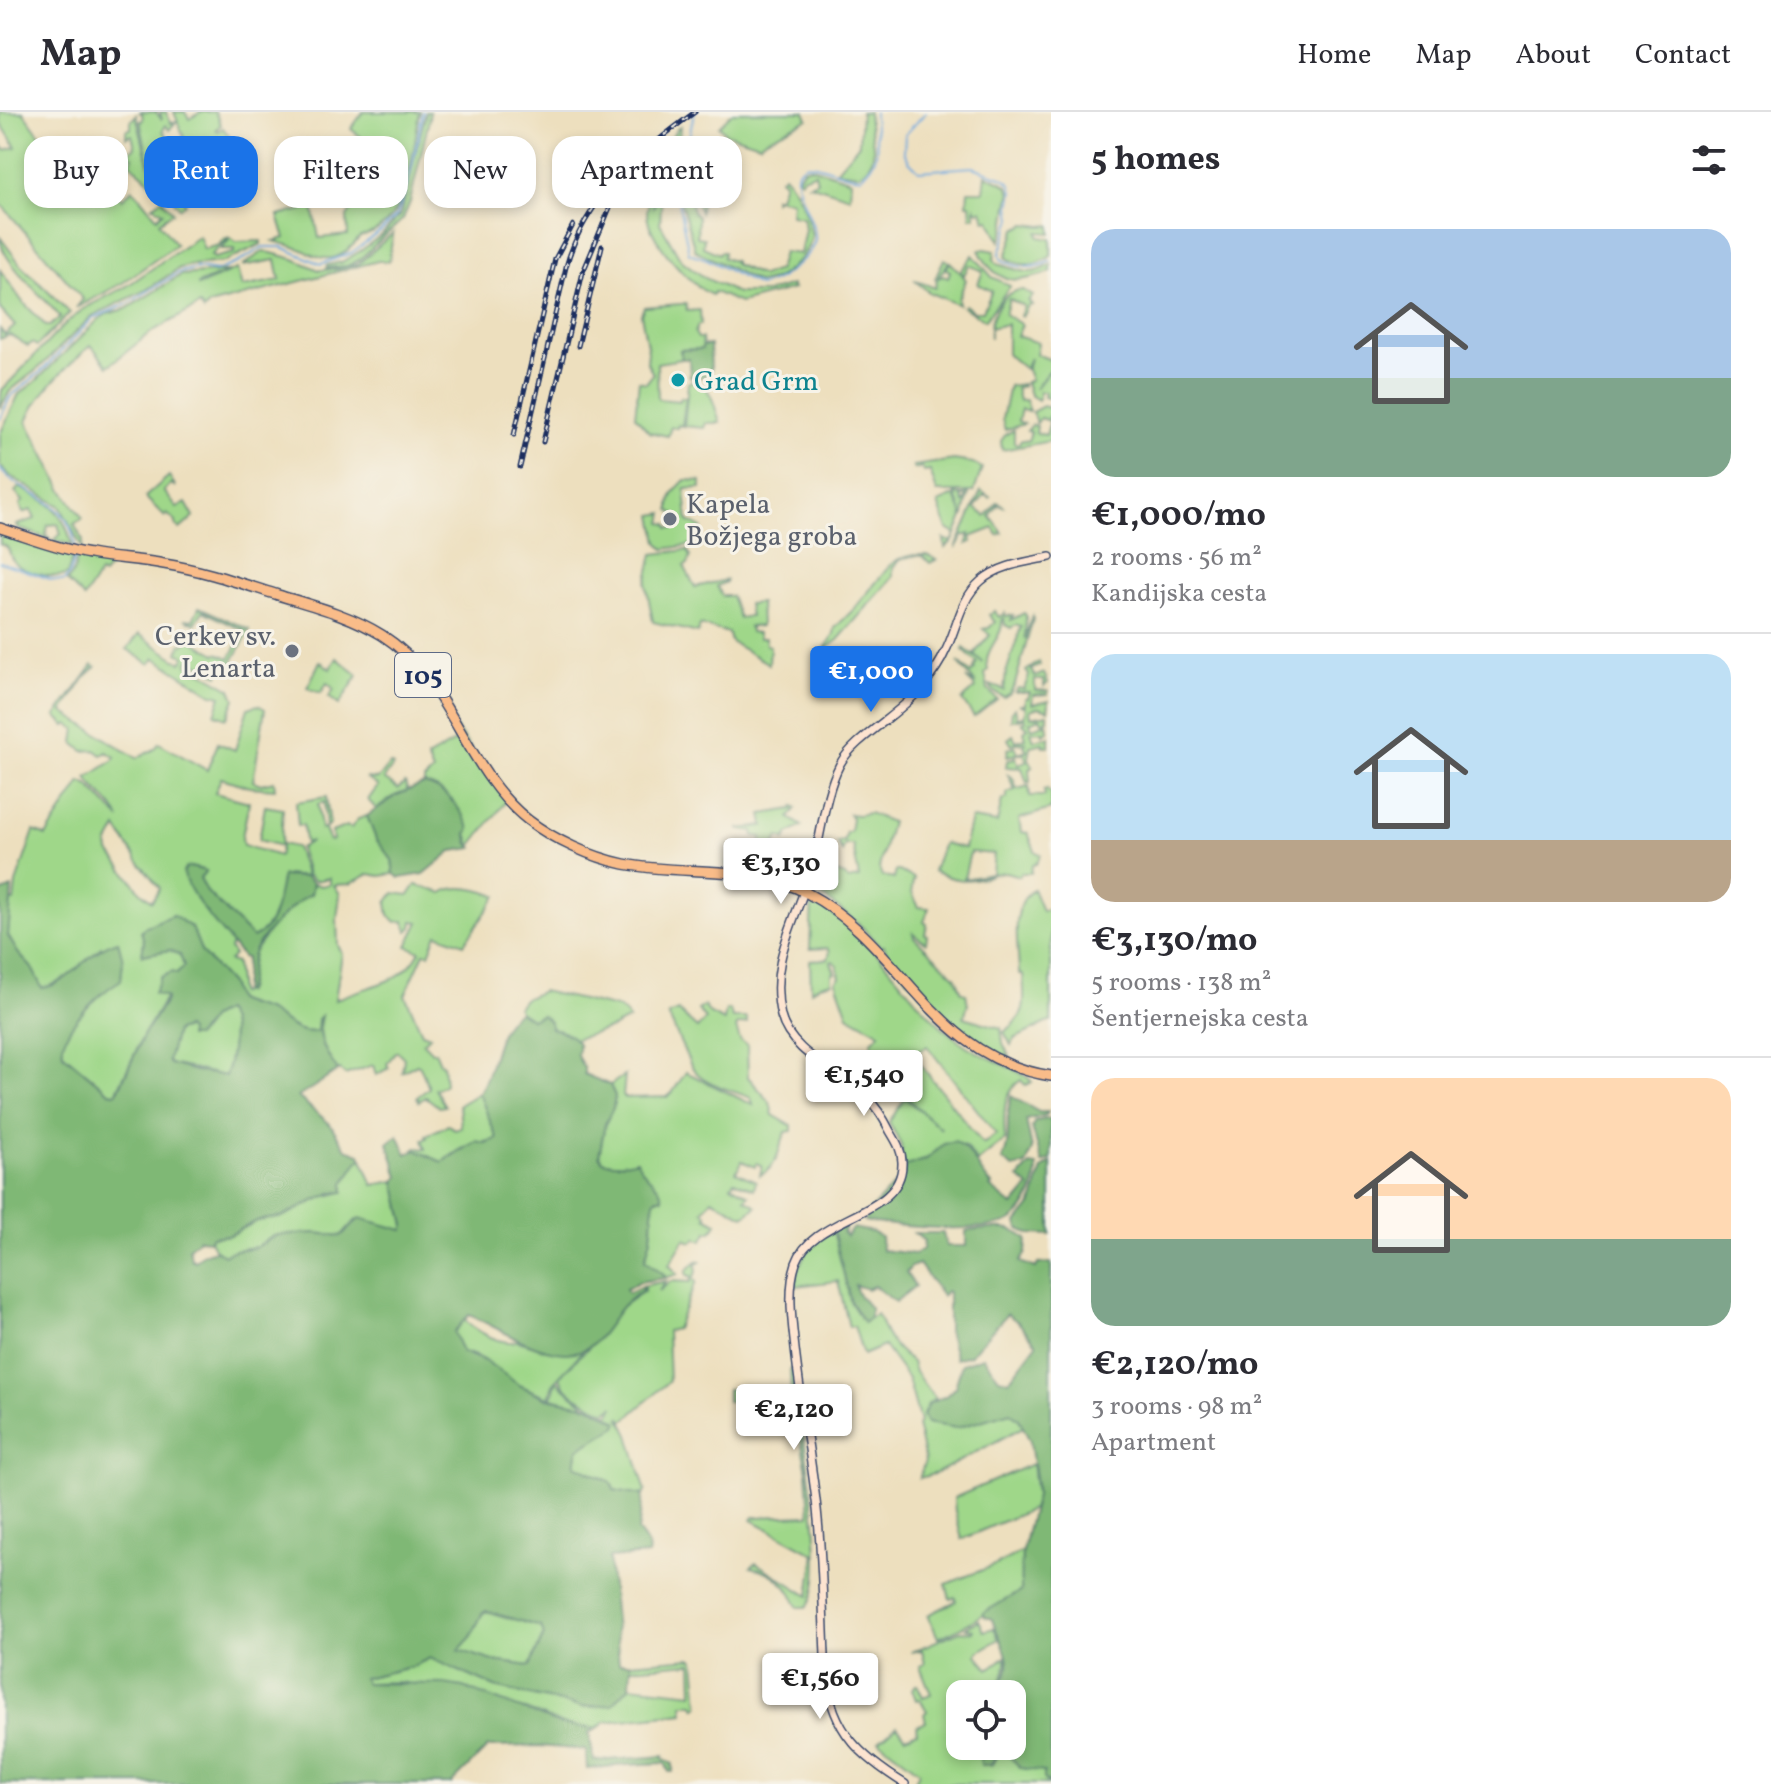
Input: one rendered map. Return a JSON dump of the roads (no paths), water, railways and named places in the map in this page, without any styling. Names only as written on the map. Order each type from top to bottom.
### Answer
[{"type":"main road","name":"105","points":[[0,528],[88,554],[162,563],[220,577],[324,609],[364,625],[385,637],[410,658],[431,685],[498,790],[527,819],[571,844],[625,864],[745,873],[804,891],[831,907],[868,939],[935,1015],[969,1044],[1016,1068],[1051,1076]]},
{"type":"main road","points":[[905,1784],[862,1752],[835,1717],[826,1677],[817,1511],[801,1406],[791,1294],[796,1264],[806,1245],[890,1195],[900,1175],[902,1161],[897,1142],[873,1105],[800,1046],[782,1020],[778,965],[789,926],[804,891],[835,779],[845,757],[925,684],[944,655],[964,603],[976,585],[1000,569],[1051,556]]},
{"type":"waterway","points":[[0,419],[10,397],[44,369],[93,318],[127,304],[178,273],[197,268],[216,271],[239,262],[263,247],[282,247],[321,264],[351,253],[397,215],[410,176],[423,112]]},
{"type":"waterway","points":[[694,112],[677,196],[689,253],[759,286],[775,281],[788,272],[806,257],[814,244],[814,232],[798,188],[799,170],[810,164],[860,177],[876,155],[874,112]]},
{"type":"waterway","points":[[926,112],[905,135],[904,152],[909,161],[919,171],[973,167],[1010,182],[1013,191],[1010,207],[1012,218],[1000,253],[1001,259],[1025,267],[1051,261]]},
{"type":"waterway","points":[[0,469],[21,487],[55,507],[71,529],[75,546]]},
{"type":"waterway","points":[[0,562],[64,581],[75,556]]},
{"type":"railway","points":[[520,467],[574,242],[600,198],[617,179],[635,160],[695,112]]},
{"type":"railway","points":[[543,442],[583,272],[610,208]]},
{"type":"railway","points":[[514,435],[555,259],[573,225]]},
{"type":"railway","points":[[578,346],[602,246]]},
{"type":"place","name":"Grad Grm","points":[[678,380]]},
{"type":"place","name":"Kapela Božjega groba","points":[[670,519]]},
{"type":"place","name":"Cerkev sv. Lenarta","points":[[292,651]]}]
